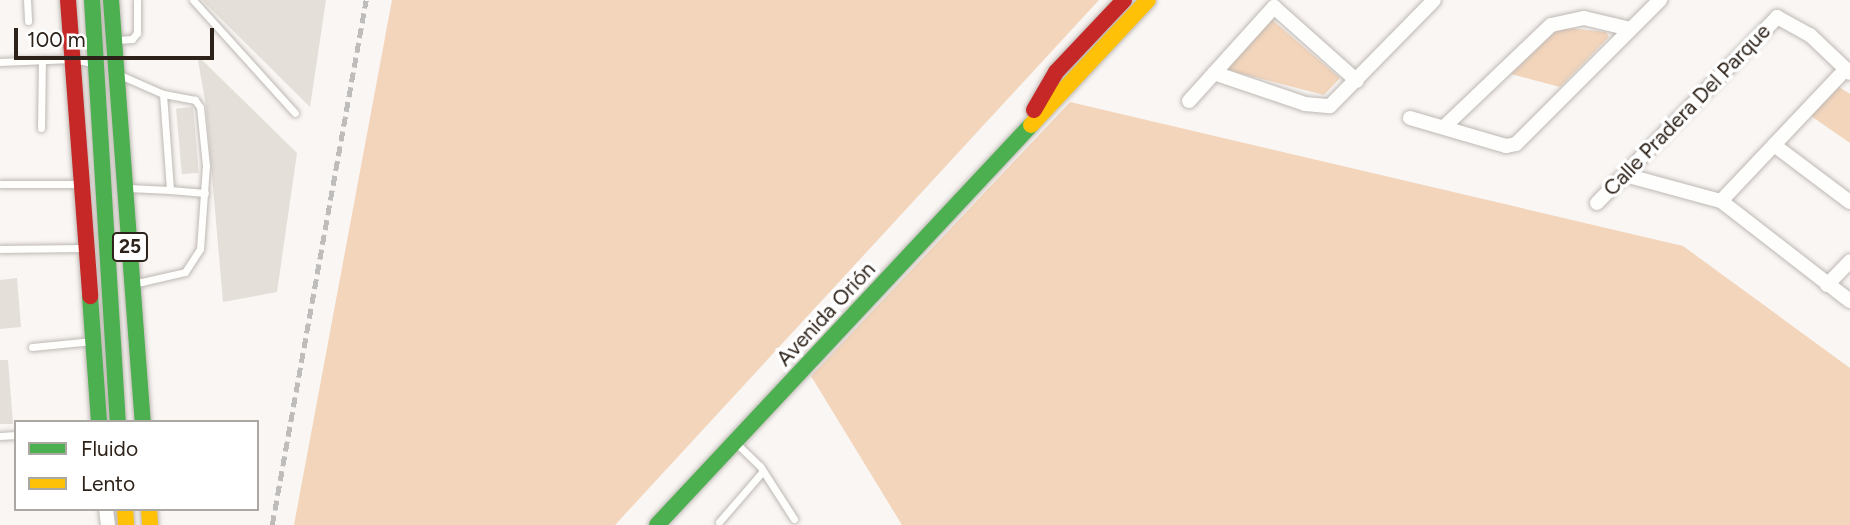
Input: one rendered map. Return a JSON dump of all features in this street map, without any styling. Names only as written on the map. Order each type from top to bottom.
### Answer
[{"type":"street","points":[[68,0],[99,420]]},
{"type":"street","name":"25","points":[[92,0],[118,420]]},
{"type":"street","name":"25","points":[[111,0],[143,420]]},
{"type":"street","name":"Avenida Orión","points":[[1024,130],[1056,72],[1124,0]]},
{"type":"street","name":"Avenida Orión","points":[[657,525],[1148,0]]},
{"type":"street","points":[[1214,73],[1305,104],[1330,106],[1434,0]]},
{"type":"street","points":[[1410,118],[1506,146],[1521,141],[1660,0]]},
{"type":"street","points":[[1189,101],[1274,8],[1357,81]]},
{"type":"street","points":[[1444,127],[1551,25],[1584,18],[1630,29]]},
{"type":"street","name":"Calle Pradera Del Parque","points":[[1597,203],[1777,18],[1792,21],[1848,71]]},
{"type":"street","points":[[1721,201],[1848,71]]},
{"type":"street","points":[[1774,145],[1850,202]]},
{"type":"street","points":[[1625,175],[1721,201],[1850,301]]},
{"type":"street","points":[[1828,285],[1850,261]]},
{"type":"lane","points":[[27,0],[28,21]]},
{"type":"lane","points":[[95,42],[132,39],[137,33],[136,0]]},
{"type":"lane","points":[[193,0],[295,113]]},
{"type":"lane","points":[[0,62],[72,59],[96,64],[163,94],[190,98],[200,107],[205,192],[194,263],[173,276],[109,286]]},
{"type":"lane","points":[[41,128],[42,60]]},
{"type":"lane","points":[[163,94],[170,190]]},
{"type":"lane","points":[[0,184],[81,184],[205,192]]},
{"type":"lane","points":[[0,249],[130,248]]},
{"type":"lane","points":[[32,347],[93,341]]},
{"type":"lane","points":[[736,443],[763,471],[794,519]]},
{"type":"lane","points":[[719,522],[763,471]]},
{"type":"shaded area","points":[[392,0],[1099,0],[615,525],[294,525]]},
{"type":"shaded area","points":[[1270,18],[1340,78],[1324,95],[1227,70]]},
{"type":"shaded area","points":[[1568,28],[1606,32],[1609,37],[1560,87],[1511,74],[1555,32]]},
{"type":"shaded area","points":[[1839,87],[1850,94],[1850,143],[1811,116]]},
{"type":"shaded area","points":[[1070,102],[1683,246],[1850,368],[1850,525],[902,525],[811,376]]},
{"type":"building","points":[[202,0],[326,0],[310,107]]},
{"type":"building","points":[[197,55],[297,153],[277,292],[223,302],[206,106]]},
{"type":"building","points":[[193,107],[199,173],[182,174],[176,108]]},
{"type":"building","points":[[17,278],[21,327],[0,329],[0,280]]},
{"type":"building","points":[[0,360],[8,360],[13,424],[0,424]]},
{"type":"railway","points":[[272,525],[366,0]]},
{"type":"traffic: fast","points":[[92,0],[118,420]]},
{"type":"traffic: fast","points":[[111,0],[143,420]]},
{"type":"traffic: fast","points":[[657,525],[1031,125]]},
{"type":"traffic: fast","points":[[90,296],[99,420]]},
{"type":"traffic: slow","points":[[1031,125],[1148,0]]},
{"type":"traffic: slow","points":[[125,511],[126,525]]},
{"type":"traffic: slow","points":[[149,511],[150,525]]},
{"type":"traffic: jam","points":[[68,0],[90,296]]},
{"type":"traffic: jam","points":[[1034,110],[1056,72],[1124,0]]}]
